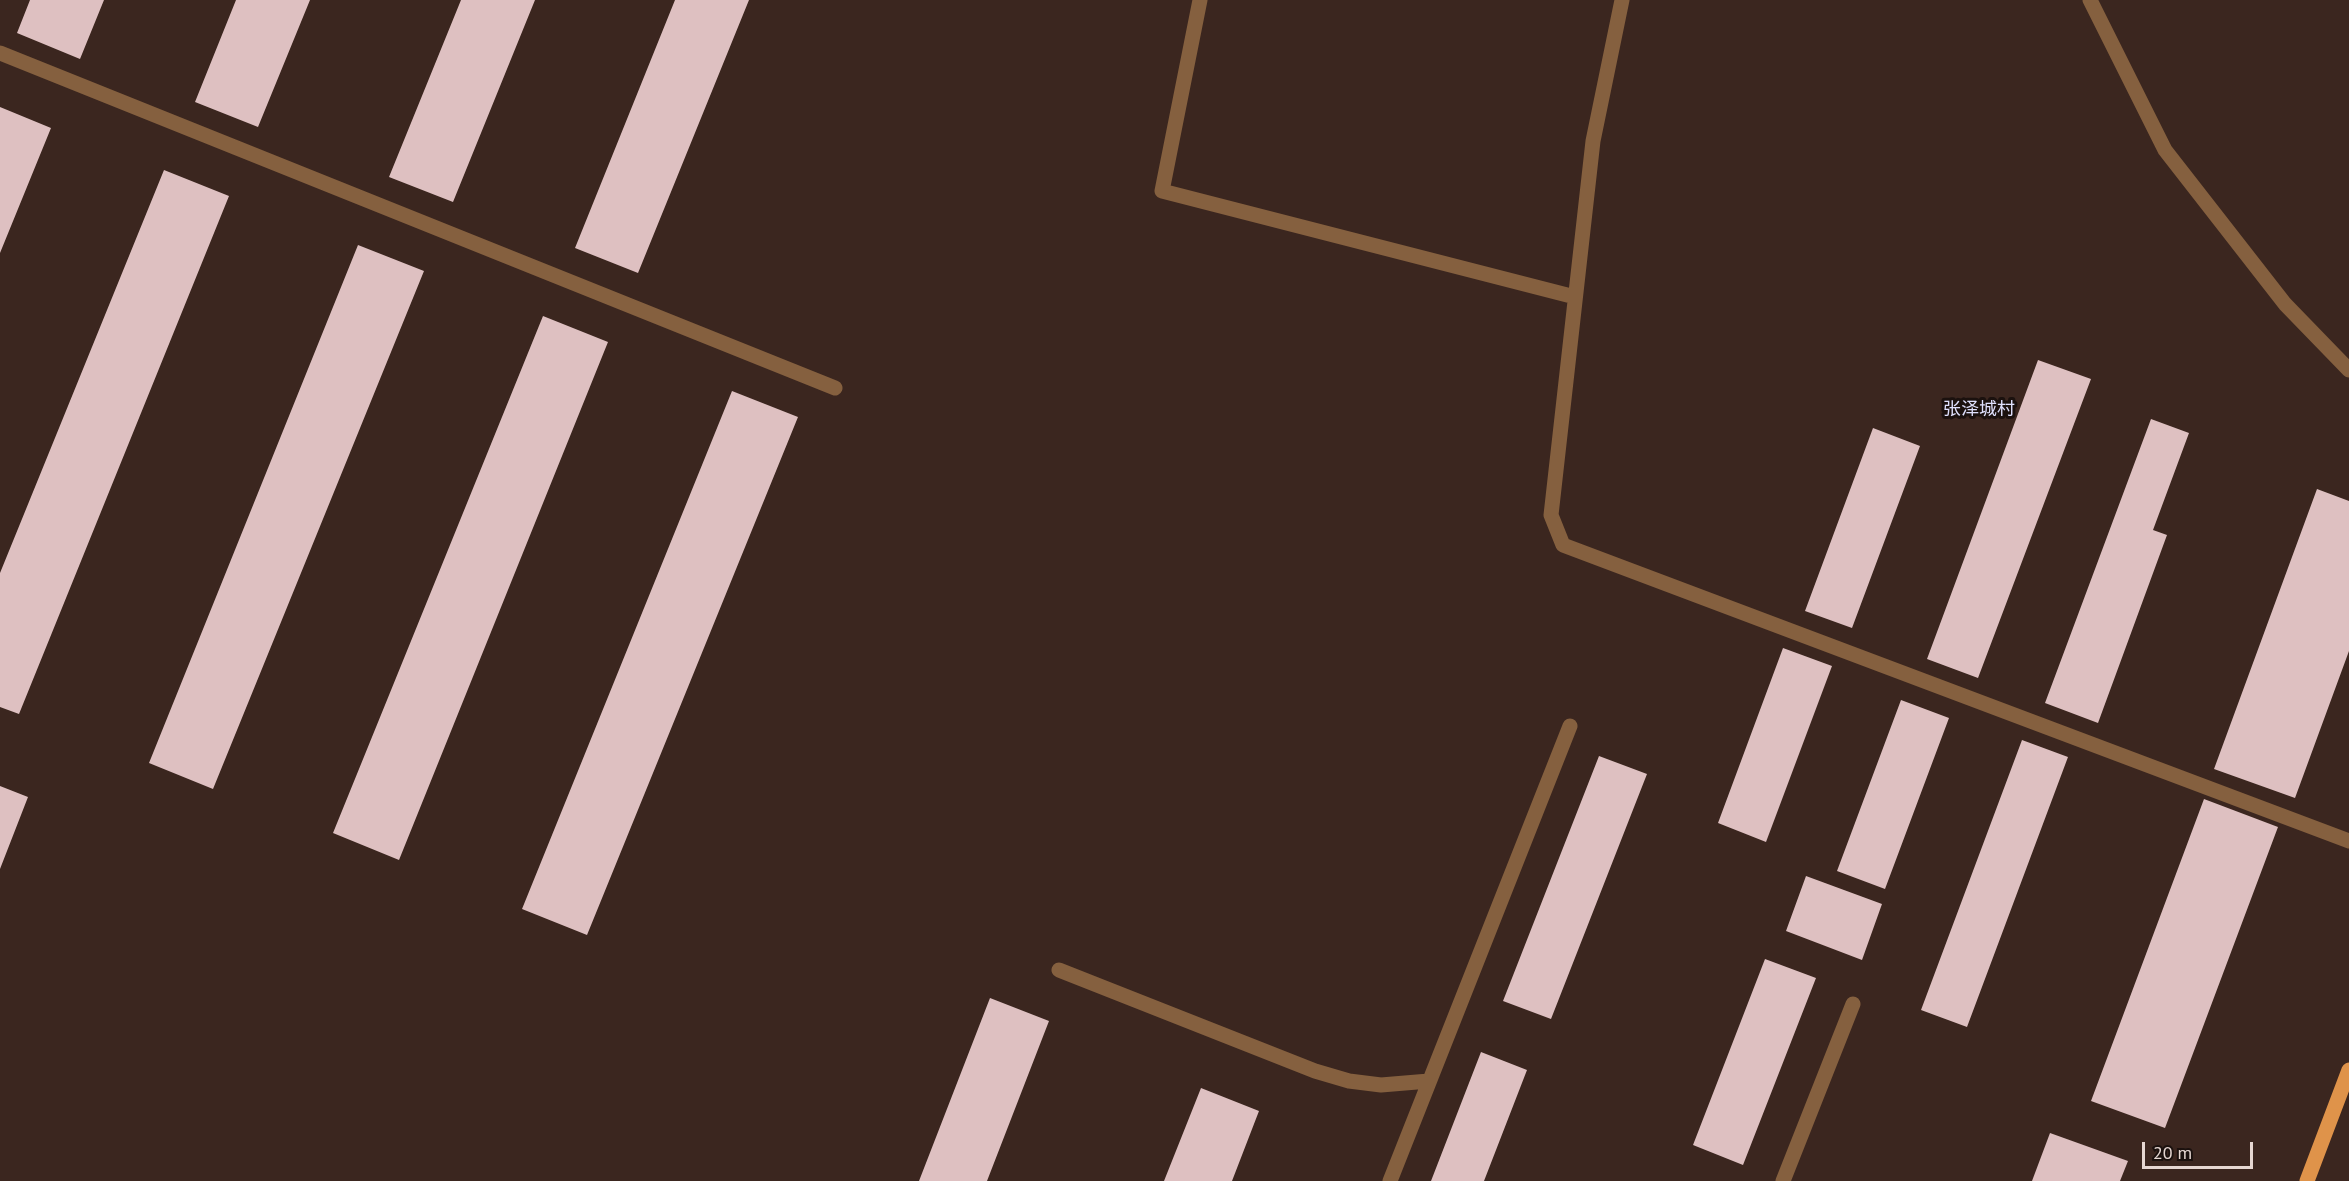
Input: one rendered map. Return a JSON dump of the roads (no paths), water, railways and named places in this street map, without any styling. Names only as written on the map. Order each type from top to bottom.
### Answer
[{"type":"main road","points":[[2307,1181],[2349,1070]]},
{"type":"street","points":[[1200,0],[1162,191],[1575,297]]},
{"type":"street","points":[[1622,0],[1593,141],[1551,515],[1563,544],[2349,841]]},
{"type":"street","points":[[2090,0],[2165,150],[2285,304],[2349,370]]},
{"type":"street","points":[[0,53],[835,388]]},
{"type":"street","points":[[1390,1181],[1570,726]]},
{"type":"street","points":[[1059,970],[1315,1071],[1349,1081],[1381,1085],[1430,1082]]},
{"type":"street","points":[[1783,1181],[1853,1004]]},
{"type":"district","name":"张泽城村","points":[[1979,410]]}]
